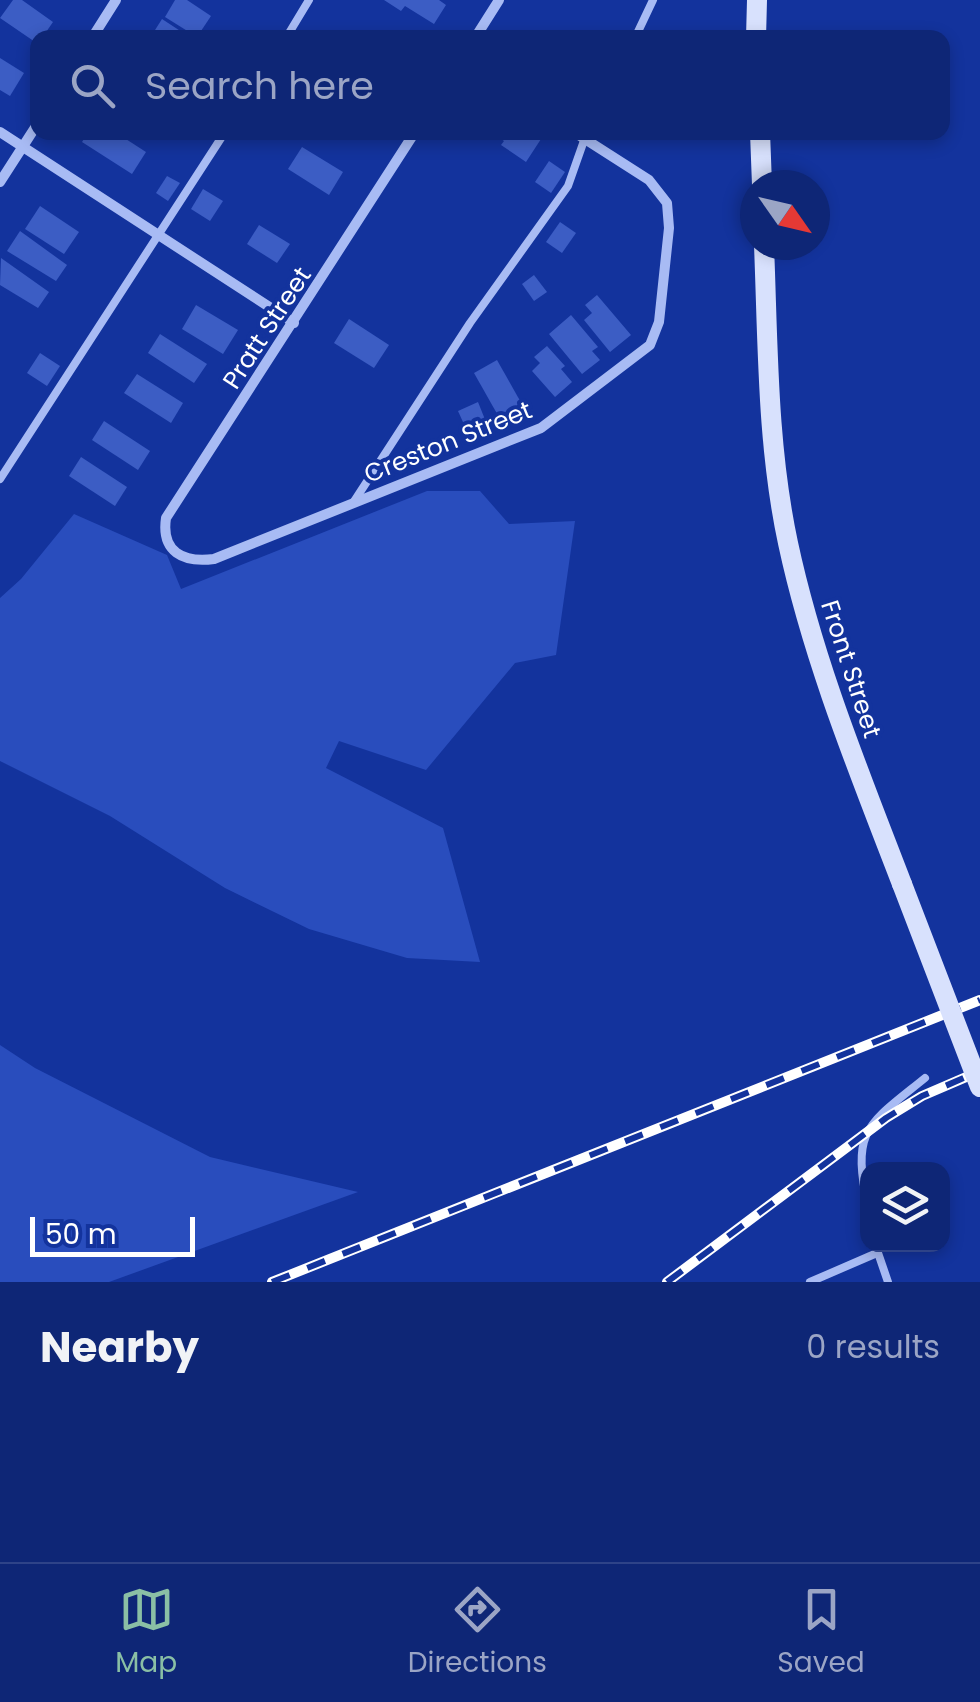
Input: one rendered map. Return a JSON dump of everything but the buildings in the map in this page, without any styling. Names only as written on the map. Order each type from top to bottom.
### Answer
[{"type":"street","points":[[97,30],[116,0]]},
{"type":"street","points":[[480,30],[499,0]]},
{"type":"street","points":[[756,30],[757,0]]},
{"type":"street","points":[[0,132],[294,323]]},
{"type":"street","points":[[0,182],[30,135]]},
{"type":"street","name":"Pratt Street","points":[[168,546],[164,534],[166,518],[409,140]]},
{"type":"street","name":"Creston Street","points":[[168,546],[186,558],[214,559],[541,428],[650,344],[659,322],[668,203],[649,180],[589,140]]},
{"type":"street","points":[[760,140],[761,170]]},
{"type":"street","name":"Front Street","points":[[765,260],[772,424],[788,540],[818,655],[980,1087]]},
{"type":"lane","points":[[291,30],[309,0]]},
{"type":"lane","points":[[639,30],[653,0]]},
{"type":"lane","points":[[0,479],[220,140]]},
{"type":"lane","points":[[353,503],[470,323],[568,186],[581,140]]},
{"type":"lane","points":[[860,1162],[861,1143],[880,1115],[924,1078]]},
{"type":"lane","points":[[810,1282],[870,1252]]},
{"type":"lane","points":[[877,1252],[888,1282]]},
{"type":"shaded area","points":[[427,491],[480,491],[509,524],[575,521],[556,655],[515,663],[426,770],[339,741],[326,768],[443,828],[480,962],[407,958],[309,929],[225,888],[110,816],[0,761],[0,598],[21,579],[74,514],[167,555],[181,589]]},
{"type":"shaded area","points":[[0,1045],[35,1068],[210,1157],[358,1192],[109,1282],[0,1282]]},
{"type":"railway","points":[[272,1282],[980,1000]]},
{"type":"railway","points":[[667,1282],[886,1118],[922,1096],[980,1071]]}]
